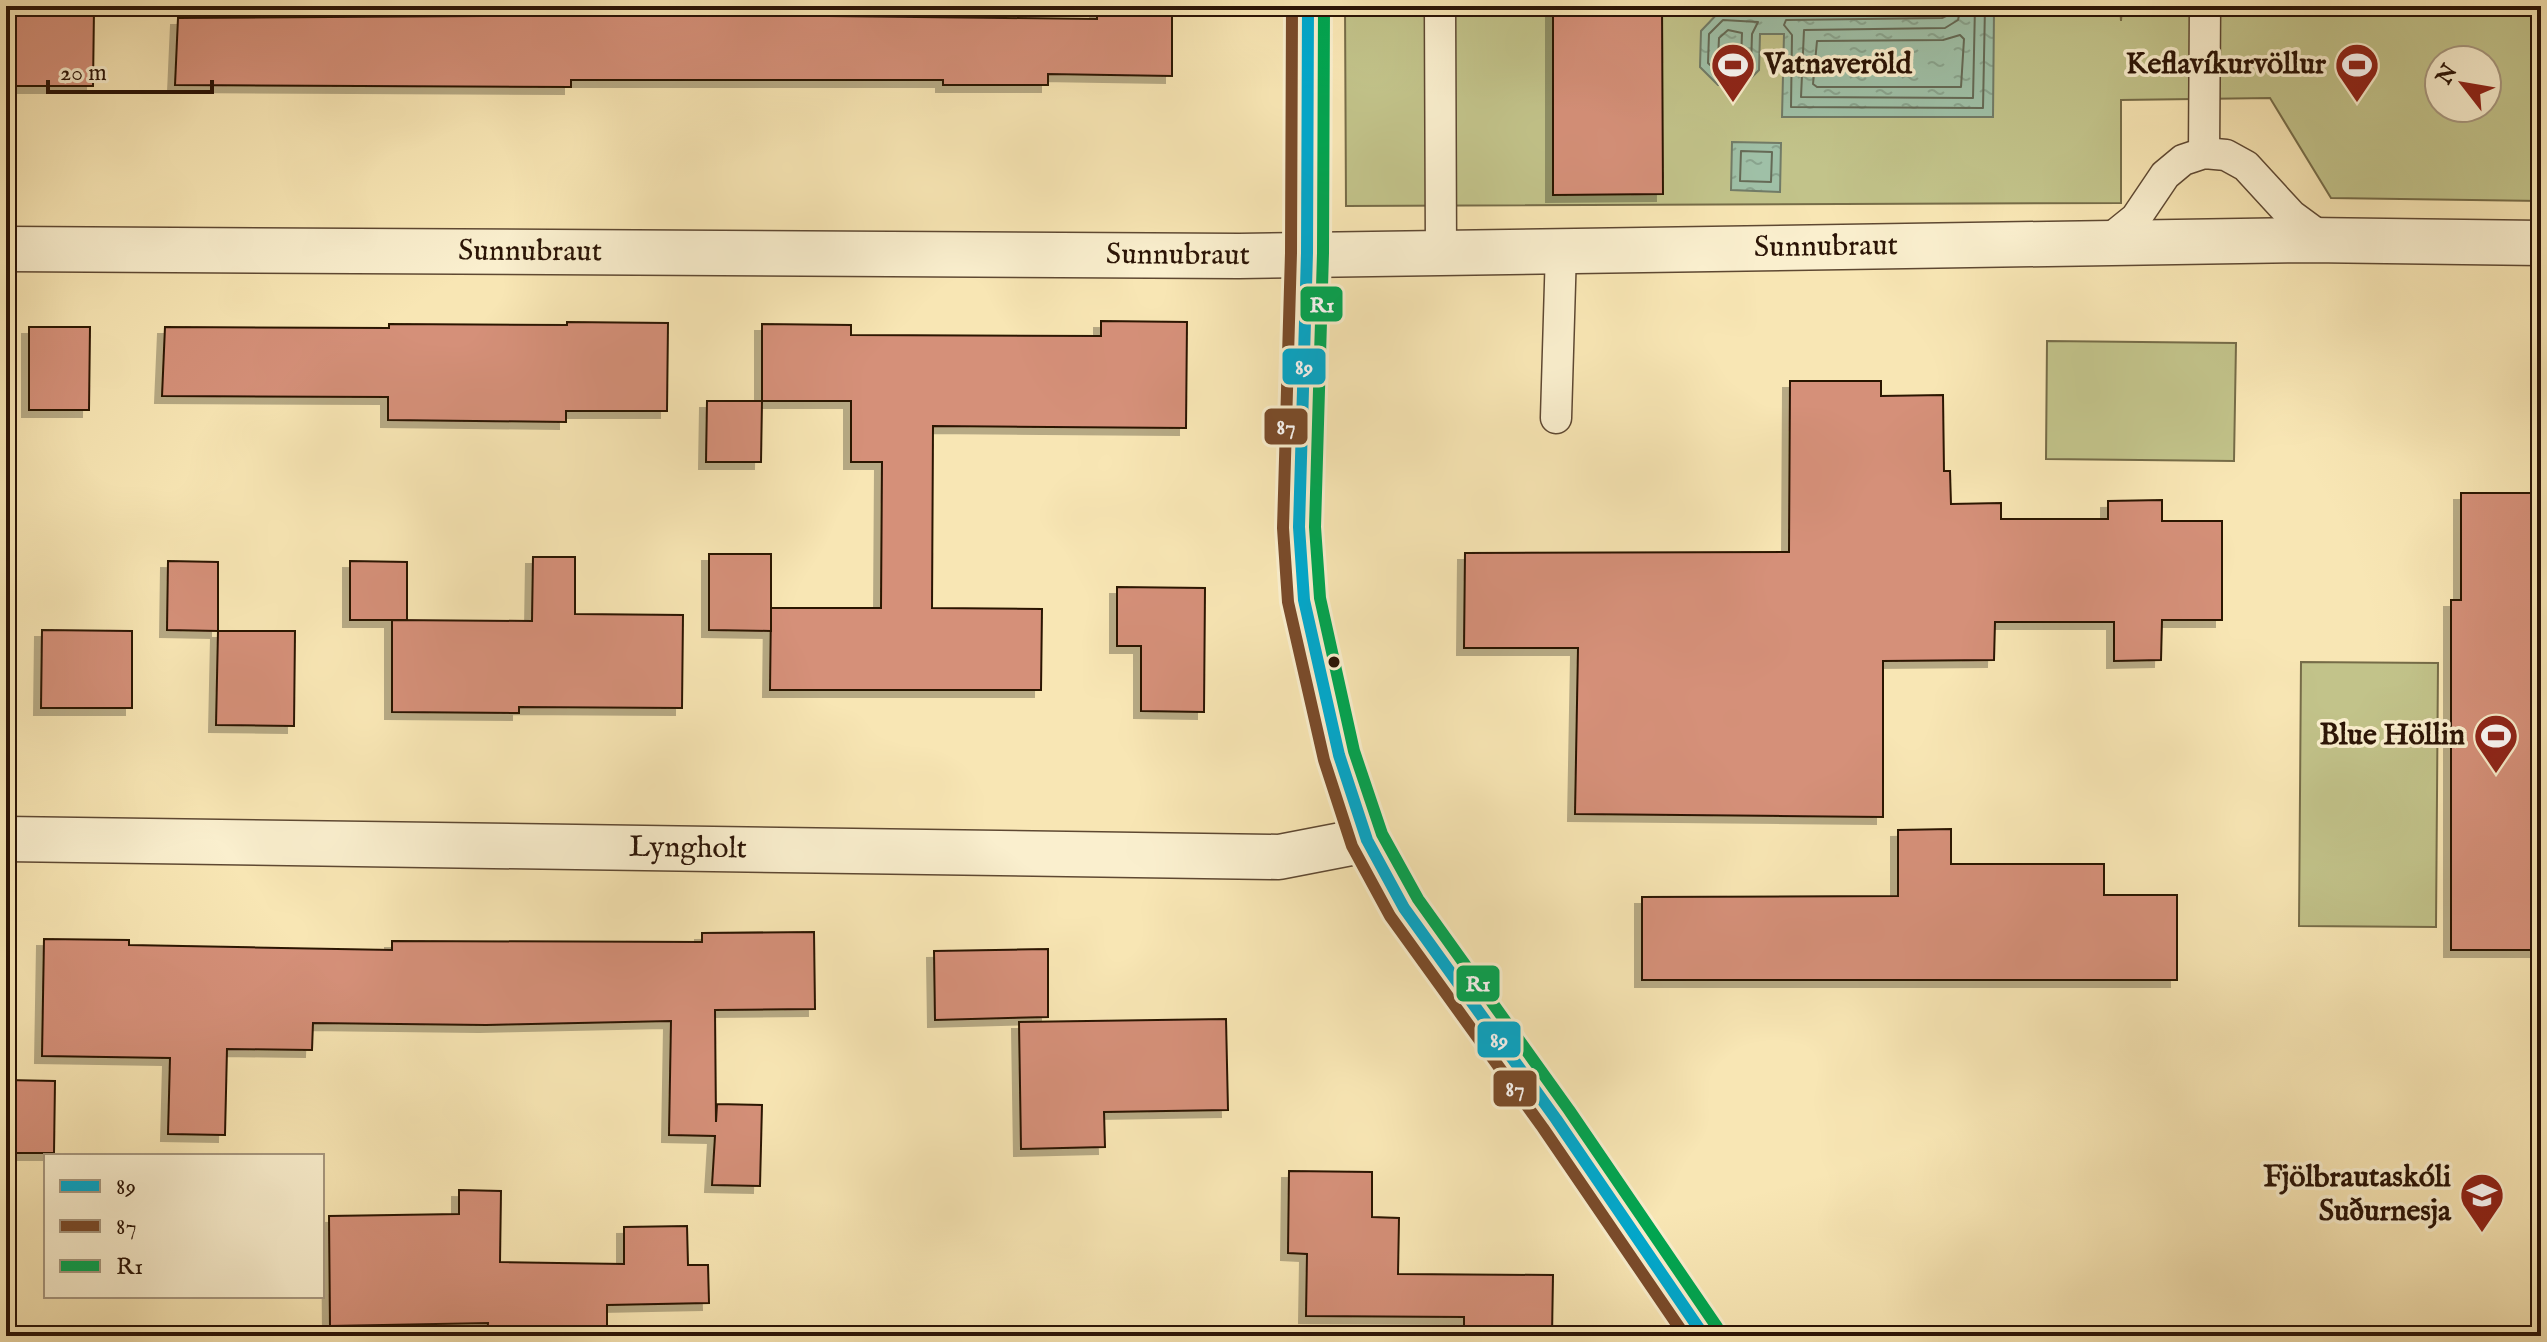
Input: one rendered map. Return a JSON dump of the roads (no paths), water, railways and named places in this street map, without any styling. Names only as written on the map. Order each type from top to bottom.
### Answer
[{"type":"street","points":[[1308,6],[1307,253],[1299,527],[1304,600],[1335,743],[1367,840],[1404,908],[1556,1119],[1704,1336]]},
{"type":"street","name":"Sunnubraut","points":[[6,249],[1239,256],[2325,240],[2541,243]]},
{"type":"street","name":"Lyngholt","points":[[6,839],[1279,857],[1367,840]]},
{"type":"lane","points":[[1440,6],[1441,251]]},
{"type":"lane","points":[[2204,153],[2205,6]]},
{"type":"lane","points":[[2105,243],[2136,218],[2165,175],[2183,160],[2204,153],[2226,155],[2246,166],[2291,215],[2325,240]]},
{"type":"lane","points":[[1556,418],[1561,250]]},
{"type":"water","points":[[1994,10],[1993,117],[1782,117],[1784,34],[1760,34],[1759,70],[1743,86],[1718,85],[1700,67],[1701,31],[1719,12]]},
{"type":"water","points":[[1732,142],[1781,143],[1780,192],[1731,190]]},
{"type":"place","name":"Vatnaveröld","points":[[1733,104]]},
{"type":"place","name":"Keflavíkurvöllur","points":[[2357,104]]},
{"type":"place","name":"Blue Höllin","points":[[2496,775]]},
{"type":"place","name":"Fjölbrautaskóli Suðurnesja","points":[[2482,1234]]}]
